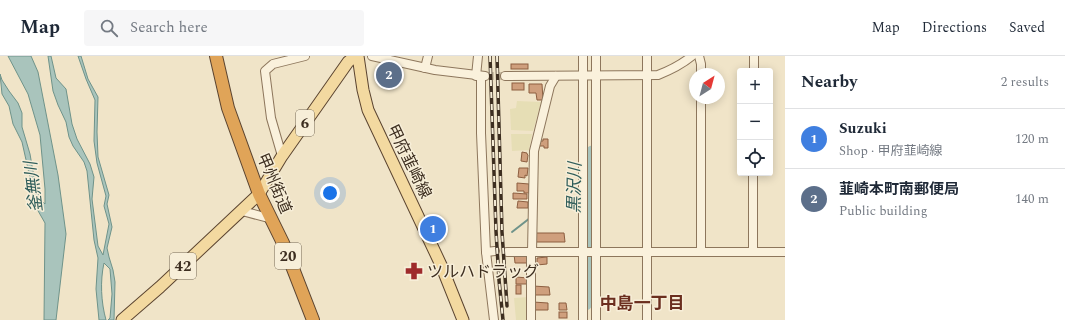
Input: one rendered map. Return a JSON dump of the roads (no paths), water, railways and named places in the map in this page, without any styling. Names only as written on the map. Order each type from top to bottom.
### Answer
[{"type":"highway","name":"甲州街道","points":[[216,56],[228,108],[259,194],[272,219],[313,320]]},
{"type":"main road","name":"6","points":[[259,194],[282,156],[348,62],[355,56]]},
{"type":"main road","name":"甲府韮崎線","points":[[358,56],[363,90],[368,110],[441,265],[464,320]]},
{"type":"main road","name":"42","points":[[122,320],[160,287],[259,194]]},
{"type":"street","points":[[282,156],[271,118],[265,71],[272,64],[306,56]]},
{"type":"street","points":[[372,56],[425,68],[481,76]]},
{"type":"street","points":[[425,68],[428,56]]},
{"type":"street","points":[[478,56],[481,76],[481,133],[494,320]]},
{"type":"street","points":[[583,56],[583,320]]},
{"type":"street","points":[[596,56],[596,320]]},
{"type":"street","points":[[647,56],[647,320]]},
{"type":"street","points":[[505,76],[658,75],[671,71],[680,66],[692,56]]},
{"type":"street","points":[[699,56],[701,68]]},
{"type":"street","points":[[754,56],[754,68]]},
{"type":"street","points":[[531,320],[531,252],[534,151],[550,86],[556,76]]},
{"type":"street","points":[[701,104],[701,252]]},
{"type":"street","points":[[583,132],[596,132]]},
{"type":"street","points":[[753,176],[753,252]]},
{"type":"street","points":[[242,211],[272,219]]},
{"type":"street","points":[[507,252],[785,252]]},
{"type":"water","name":"釜無川","points":[[8,56],[31,56],[38,72],[58,175],[66,234],[56,320],[44,320],[45,223],[37,209],[22,142],[13,124],[9,106],[2,94],[0,74],[2,80],[18,103],[22,113],[22,127],[30,154],[34,177],[40,199],[45,204],[40,135],[28,94]]},
{"type":"water","points":[[48,56],[51,56],[56,78],[66,89],[72,124],[77,139],[90,164],[94,177],[92,199],[98,246],[103,255],[109,224],[104,206],[106,196],[97,163],[94,141],[95,100],[78,56],[81,56],[88,79],[98,97],[98,157],[109,195],[107,204],[112,227],[107,248],[115,282],[114,320],[108,320],[110,318],[112,294],[110,269],[104,263],[102,292],[106,320],[99,320],[96,289],[98,258],[94,240],[87,171],[84,162],[73,146],[69,137],[66,122],[53,91]]},
{"type":"waterway","name":"黒沢川","points":[[586,305],[591,267],[592,151]]},
{"type":"waterway","points":[[512,232],[530,218]]},
{"type":"tunnel","points":[[486,76],[505,76]]},
{"type":"railway","points":[[490,56],[496,231],[503,320]]},
{"type":"railway","points":[[497,56],[502,232],[507,306]]},
{"type":"place","name":"韮崎本町南郵便局","points":[[389,75]]},
{"type":"place","name":"Suzuki","points":[[433,229]]},
{"type":"place","name":"ツルハドラッグ","points":[[414,271]]},
{"type":"district","name":"中島一丁目","points":[[642,303]]}]
